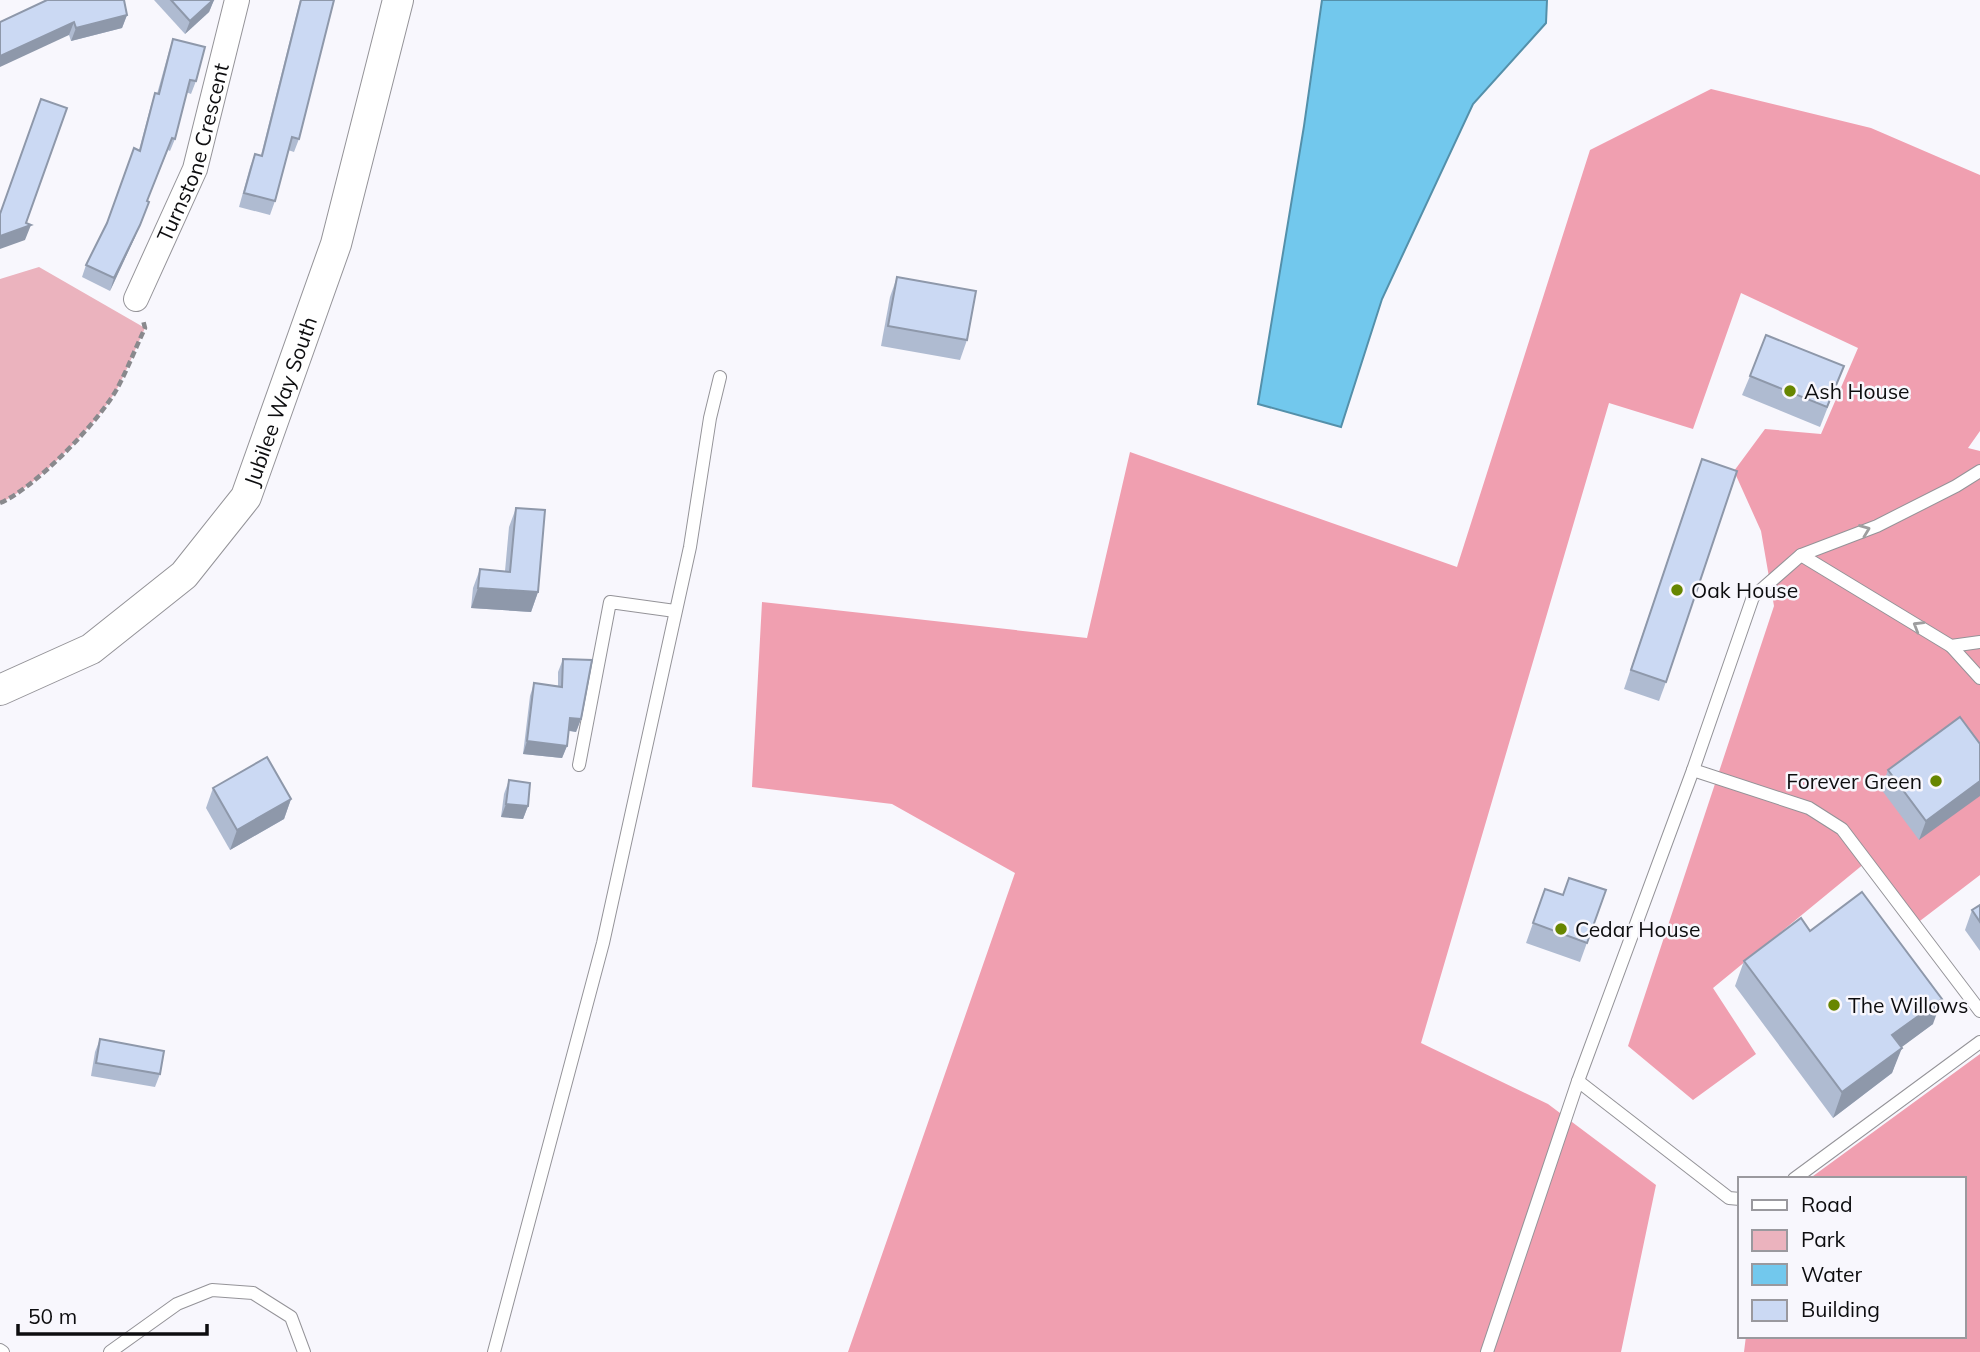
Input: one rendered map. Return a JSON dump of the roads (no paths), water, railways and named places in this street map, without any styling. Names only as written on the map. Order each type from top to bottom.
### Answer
[{"type":"street","name":"Turnstone Crescent","points":[[136,299],[195,169],[237,0]]},
{"type":"street","name":"Jubilee Way South","points":[[0,690],[91,649],[184,575],[246,496],[335,244],[398,0]]},
{"type":"lane","points":[[494,1352],[603,943],[690,547],[720,377]]},
{"type":"lane","points":[[1487,1352],[1578,1082],[1754,597],[1801,555],[1877,526],[1980,471]]},
{"type":"lane","points":[[1801,555],[1951,646],[1980,678]]},
{"type":"lane","points":[[579,765],[610,602],[676,611]]},
{"type":"lane","points":[[1951,646],[1980,642]]},
{"type":"lane","points":[[1693,770],[1809,808],[1842,829],[1980,1011]]},
{"type":"lane","points":[[1797,1177],[1980,1042]]},
{"type":"lane","points":[[1578,1082],[1729,1198],[1738,1199]]},
{"type":"lane","points":[[110,1352],[177,1304],[212,1290],[253,1293],[291,1317],[304,1352]]},
{"type":"water","points":[[1322,0],[1547,0],[1546,23],[1473,104],[1382,299],[1341,427],[1258,404]]},
{"type":"place","name":"Ash House","points":[[1790,391]]},
{"type":"place","name":"Oak House","points":[[1677,590]]},
{"type":"place","name":"Forever Green","points":[[1936,781]]},
{"type":"place","name":"Cedar House","points":[[1561,929]]},
{"type":"place","name":"The Willows","points":[[1834,1005]]}]
